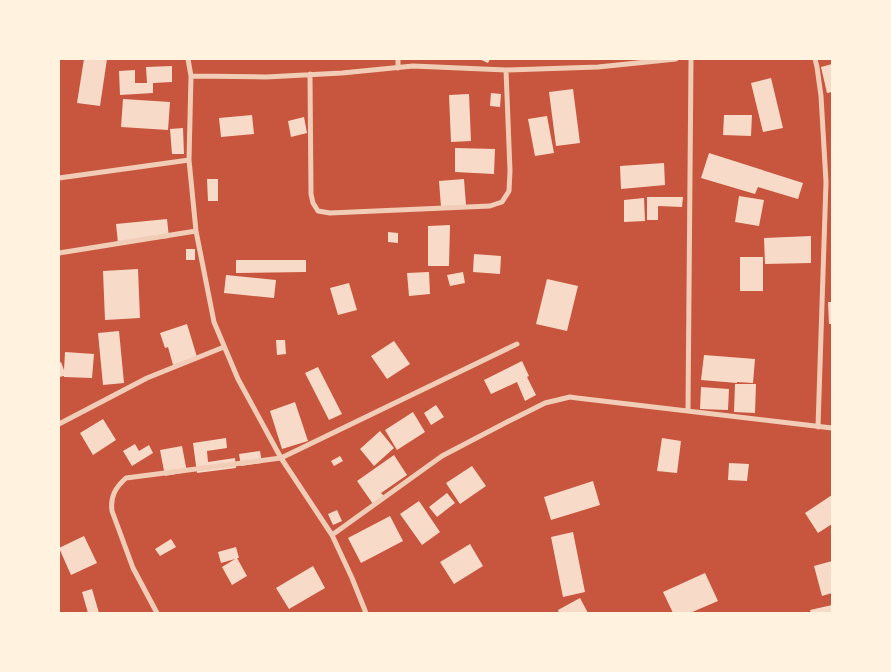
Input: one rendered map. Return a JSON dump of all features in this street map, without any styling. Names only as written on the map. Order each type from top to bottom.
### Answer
[{"type":"street","points":[[188,59],[191,76],[189,160],[196,231],[214,322],[238,378],[281,458],[332,535],[366,613]]},
{"type":"street","points":[[398,59],[398,68]]},
{"type":"street","points":[[191,76],[266,77],[413,66],[506,70],[598,67],[676,59]]},
{"type":"street","points":[[688,410],[691,59]]},
{"type":"street","points":[[815,59],[821,96],[826,182],[818,427]]},
{"type":"street","points":[[310,74],[311,194],[313,203],[318,211],[330,213],[490,206],[502,202],[509,191],[510,171],[506,70]]},
{"type":"street","points":[[59,178],[189,160]]},
{"type":"street","points":[[826,182],[832,180]]},
{"type":"street","points":[[59,254],[196,231]]},
{"type":"street","points":[[158,613],[133,568],[112,510],[113,494],[126,478],[281,458],[517,344]]},
{"type":"street","points":[[59,424],[147,378],[224,347]]},
{"type":"street","points":[[332,535],[442,456],[545,403],[570,397],[832,428]]},
{"type":"building","points":[[84,59],[107,59],[100,106],[77,103]]},
{"type":"building","points":[[479,59],[490,59],[488,63]]},
{"type":"building","points":[[832,64],[832,92],[827,93],[821,67]]},
{"type":"building","points":[[172,66],[172,82],[153,83],[153,93],[120,95],[119,71],[135,70],[135,83],[147,83],[146,67]]},
{"type":"building","points":[[771,78],[783,128],[763,132],[751,83]]},
{"type":"building","points":[[573,89],[580,143],[556,146],[549,92]]},
{"type":"building","points":[[491,93],[501,94],[500,107],[490,106]]},
{"type":"building","points":[[469,94],[471,141],[451,142],[449,95]]},
{"type":"building","points":[[123,99],[170,102],[168,130],[121,127]]},
{"type":"building","points":[[252,115],[254,134],[221,137],[219,118]]},
{"type":"building","points":[[724,115],[752,115],[751,136],[723,135]]},
{"type":"building","points":[[547,116],[554,153],[535,156],[528,119]]},
{"type":"building","points":[[304,117],[307,133],[291,137],[288,121]]},
{"type":"building","points":[[183,128],[184,154],[172,154],[170,129]]},
{"type":"building","points":[[455,148],[495,149],[494,174],[455,172]]},
{"type":"building","points":[[709,153],[803,183],[798,199],[758,187],[755,194],[701,178]]},
{"type":"building","points":[[664,163],[665,185],[621,189],[620,166]]},
{"type":"building","points":[[207,179],[218,179],[218,201],[208,201]]},
{"type":"building","points":[[464,179],[466,205],[441,207],[439,181]]},
{"type":"building","points":[[739,196],[764,200],[759,226],[735,222]]},
{"type":"building","points":[[647,197],[683,197],[682,207],[658,206],[658,220],[647,220]]},
{"type":"building","points":[[644,198],[645,221],[624,222],[624,200]]},
{"type":"building","points":[[167,219],[169,238],[118,243],[116,224]]},
{"type":"building","points":[[450,225],[449,266],[428,266],[428,226]]},
{"type":"building","points":[[388,232],[398,233],[398,243],[388,242]]},
{"type":"building","points":[[811,236],[811,263],[765,264],[764,238]]},
{"type":"building","points":[[186,249],[195,249],[195,260],[186,260]]},
{"type":"building","points":[[474,254],[501,256],[500,274],[473,272]]},
{"type":"building","points":[[740,257],[763,257],[763,291],[740,291]]},
{"type":"building","points":[[236,260],[306,260],[306,272],[236,273]]},
{"type":"building","points":[[138,269],[140,318],[105,320],[103,271]]},
{"type":"building","points":[[429,272],[430,294],[409,296],[407,273]]},
{"type":"building","points":[[463,272],[465,283],[450,286],[447,275]]},
{"type":"building","points":[[226,275],[276,280],[274,298],[224,293]]},
{"type":"building","points":[[547,279],[578,286],[567,331],[536,324]]},
{"type":"building","points":[[349,283],[357,310],[338,315],[330,288]]},
{"type":"building","points":[[828,302],[832,302],[832,324],[829,324]]},
{"type":"building","points":[[187,324],[197,357],[173,365],[168,347],[165,348],[160,333]]},
{"type":"building","points":[[119,331],[124,383],[103,385],[98,333]]},
{"type":"building","points":[[276,340],[285,340],[286,354],[277,355]]},
{"type":"building","points":[[394,341],[410,364],[387,379],[371,356]]},
{"type":"building","points":[[65,352],[94,354],[92,378],[59,377],[59,363],[61,362],[64,370]]},
{"type":"building","points":[[704,355],[755,359],[753,383],[701,380]]},
{"type":"building","points":[[522,361],[536,395],[525,401],[517,382],[491,394],[484,380]]},
{"type":"building","points":[[318,367],[342,414],[329,420],[305,373]]},
{"type":"building","points":[[735,384],[756,384],[755,413],[734,412]]},
{"type":"building","points":[[701,387],[729,389],[728,410],[700,409]]},
{"type":"building","points":[[295,402],[308,441],[282,449],[270,411]]},
{"type":"building","points":[[436,405],[444,417],[431,425],[424,413]]},
{"type":"building","points":[[413,412],[425,432],[397,450],[385,430]]},
{"type":"building","points":[[103,419],[116,440],[93,455],[80,433]]},
{"type":"building","points":[[380,431],[394,448],[374,466],[360,449]]},
{"type":"building","points":[[226,438],[227,448],[207,451],[208,462],[235,458],[236,468],[197,473],[193,443]]},
{"type":"building","points":[[662,438],[681,441],[677,473],[657,471]]},
{"type":"building","points":[[135,444],[139,451],[149,445],[153,453],[132,466],[123,451]]},
{"type":"building","points":[[182,446],[187,472],[165,476],[160,450]]},
{"type":"building","points":[[260,451],[262,463],[241,466],[239,454]]},
{"type":"building","points":[[394,455],[407,475],[381,493],[384,496],[373,504],[357,481]]},
{"type":"building","points":[[340,456],[343,461],[334,466],[331,461]]},
{"type":"building","points":[[729,463],[749,464],[747,481],[728,480]]},
{"type":"building","points":[[472,466],[486,486],[460,504],[446,483]]},
{"type":"building","points":[[593,481],[600,505],[551,520],[544,497]]},
{"type":"building","points":[[447,493],[455,503],[437,517],[429,507]]},
{"type":"building","points":[[832,495],[832,524],[818,533],[805,513]]},
{"type":"building","points":[[419,501],[440,532],[422,545],[400,514]]},
{"type":"building","points":[[337,510],[342,521],[333,525],[328,514]]},
{"type":"building","points":[[390,516],[403,541],[361,563],[348,538]]},
{"type":"building","points":[[573,532],[585,592],[563,597],[551,537]]},
{"type":"building","points":[[84,536],[97,563],[71,575],[59,548]]},
{"type":"building","points":[[171,539],[176,547],[160,556],[155,549]]},
{"type":"building","points":[[470,544],[483,566],[454,584],[440,562]]},
{"type":"building","points":[[236,547],[239,558],[237,558],[247,576],[232,585],[222,567],[235,559],[221,563],[218,552]]},
{"type":"building","points":[[832,561],[832,593],[822,596],[814,566]]},
{"type":"building","points":[[313,566],[325,588],[289,609],[276,588]]},
{"type":"building","points":[[705,573],[718,601],[690,613],[673,613],[663,592]]},
{"type":"building","points":[[92,589],[99,613],[88,613],[82,592]]},
{"type":"building","points":[[580,598],[588,613],[559,613],[558,610]]},
{"type":"building","points":[[832,605],[832,613],[811,613],[810,610]]}]
